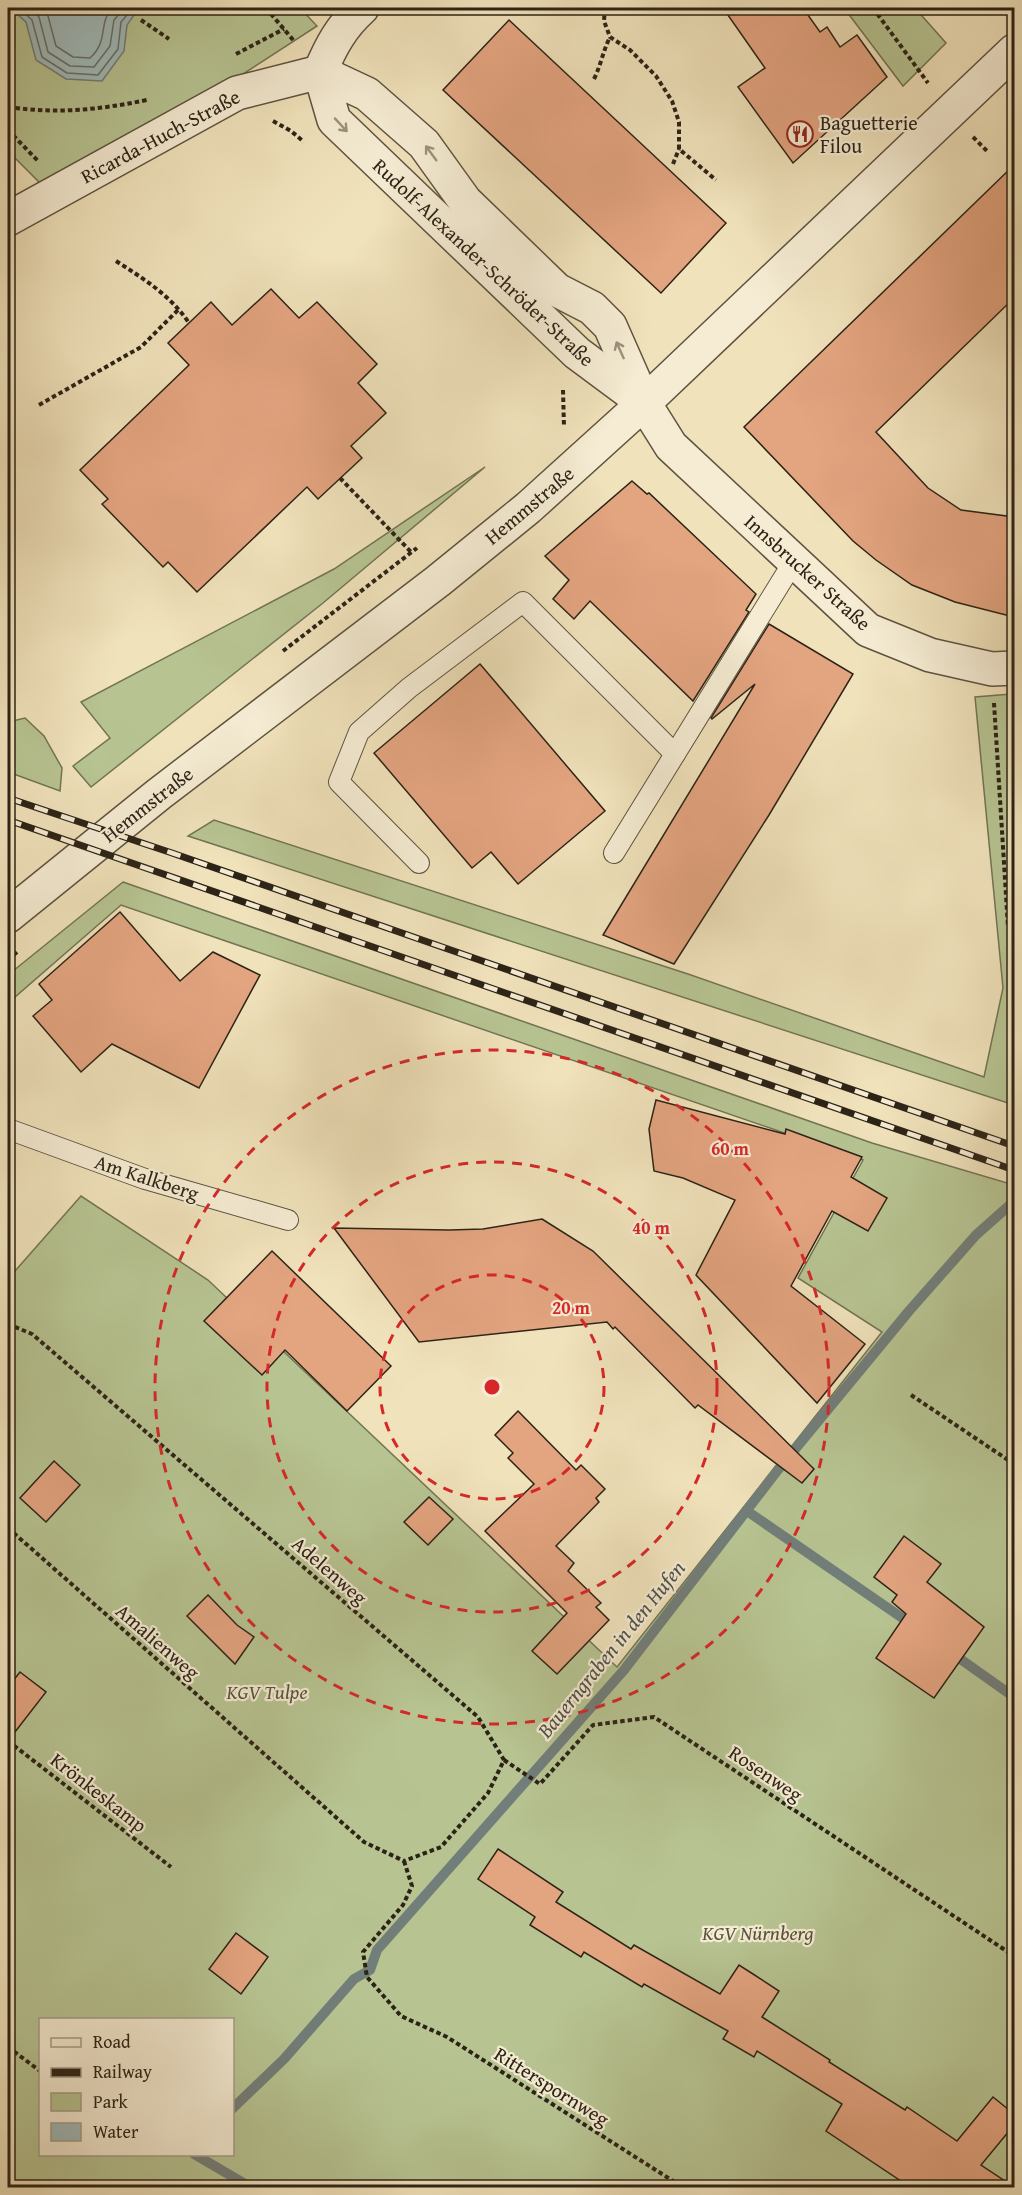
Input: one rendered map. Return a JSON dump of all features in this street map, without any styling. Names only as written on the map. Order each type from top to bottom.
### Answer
[{"type":"street","points":[[320,72],[345,23],[362,8]]},
{"type":"street","name":"Hemmstraße","points":[[8,916],[159,794],[438,581],[528,508],[644,403],[951,114],[1014,51]]},
{"type":"street","name":"Ricarda-Huch-Straße","points":[[8,219],[237,93],[320,72]]},
{"type":"street","name":"Rudolf-Alexander-Schröder-Straße","points":[[320,72],[367,94],[383,108],[424,144],[465,201],[557,290],[592,308],[610,326],[644,403]]},
{"type":"street","name":"Rudolf-Alexander-Schröder-Straße","points":[[320,72],[334,120],[577,353],[644,403]]},
{"type":"street","name":"Innsbrucker Straße","points":[[644,403],[671,446],[868,630],[930,655],[1003,669]]},
{"type":"lane","points":[[614,853],[794,561]]},
{"type":"lane","points":[[419,863],[339,782],[359,732],[409,688],[523,602],[675,754]]},
{"type":"lane","name":"Am Kalkberg","points":[[8,1130],[145,1179],[288,1220]]},
{"type":"path","points":[[605,8],[604,21],[610,37],[630,50],[656,76],[672,101],[679,122],[679,149],[673,164]]},
{"type":"path","points":[[873,8],[951,114]]},
{"type":"path","points":[[141,20],[169,39]]},
{"type":"path","points":[[594,79],[610,37]]},
{"type":"path","points":[[237,93],[263,116],[291,131],[309,146]]},
{"type":"path","points":[[8,107],[43,112],[106,108],[156,98]]},
{"type":"path","points":[[8,130],[64,187]]},
{"type":"path","points":[[679,149],[716,180]]},
{"type":"path","points":[[116,261],[162,292],[189,323]]},
{"type":"path","points":[[39,405],[141,347],[179,309]]},
{"type":"path","points":[[556,383],[564,391],[564,427],[587,455]]},
{"type":"path","points":[[340,478],[411,552]]},
{"type":"path","points":[[1003,669],[1008,927],[1014,936]]},
{"type":"path","name":"Adelenweg","points":[[8,1324],[32,1334],[478,1717],[504,1760]]},
{"type":"path","points":[[911,1395],[1014,1464]]},
{"type":"path","name":"Amalienweg","points":[[8,1528],[364,1842],[404,1861]]},
{"type":"path","name":"Rosenweg","points":[[504,1760],[540,1784],[593,1725],[654,1717],[1014,1956]]},
{"type":"path","name":"Krönkeskamp","points":[[8,1741],[171,1867]]},
{"type":"path","points":[[404,1861],[441,1847],[488,1793],[504,1760]]},
{"type":"path","name":"Ritterspornweg","points":[[404,1861],[412,1886],[403,1905],[363,1952],[367,1977],[401,2016],[447,2037],[684,2187]]},
{"type":"path","points":[[8,2047],[39,2070]]},
{"type":"green space","points":[[8,8],[300,8],[317,26],[203,100],[43,186],[8,151]]},
{"type":"green space","points":[[844,8],[915,8],[946,43],[903,86]]},
{"type":"green space","points":[[485,467],[323,603],[91,787],[73,766],[110,738],[81,702],[334,569]]},
{"type":"green space","points":[[1011,694],[1014,749],[1014,1105],[188,836],[214,820],[688,974],[984,1077],[1003,988],[975,697]]},
{"type":"green space","points":[[25,718],[44,736],[62,768],[60,791],[8,772],[8,722]]},
{"type":"green space","points":[[123,882],[872,1143],[1014,1185],[1014,2187],[8,2187],[8,1279],[81,1196],[208,1280],[617,1667],[882,1332],[798,1278],[863,1160],[121,905],[8,1003],[8,975]]},
{"type":"water","points":[[10,8],[139,8],[127,25],[124,51],[102,81],[66,79],[36,60],[26,22]]},
{"type":"building","points":[[723,8],[803,8],[820,32],[827,27],[840,47],[857,35],[887,77],[793,163],[738,87],[765,68]]},
{"type":"building","points":[[509,20],[726,223],[661,293],[443,90]]},
{"type":"building","points":[[1014,165],[1014,298],[876,432],[928,488],[961,510],[1014,517],[1014,617],[955,602],[912,585],[876,560],[853,541],[744,427]]},
{"type":"building","points":[[271,289],[299,318],[317,302],[377,364],[358,383],[386,413],[351,446],[362,458],[318,499],[307,487],[197,592],[168,562],[163,567],[102,504],[108,499],[80,470],[189,365],[168,343],[211,302],[232,325]]},
{"type":"building","points":[[632,481],[647,494],[649,493],[756,594],[746,610],[749,612],[693,701],[590,601],[574,619],[553,599],[569,580],[545,556]]},
{"type":"building","points":[[769,624],[853,674],[769,815],[674,964],[603,935],[755,684],[711,718]]},
{"type":"building","points":[[480,664],[605,811],[518,884],[491,852],[472,868],[374,753]]},
{"type":"building","points":[[120,912],[180,981],[213,952],[260,975],[199,1088],[112,1044],[81,1072],[33,1016],[52,1000],[39,984]]},
{"type":"building","points":[[656,1100],[785,1134],[786,1129],[862,1157],[851,1177],[887,1198],[868,1231],[832,1211],[791,1286],[865,1344],[817,1403],[696,1275],[735,1200],[683,1178],[654,1171],[649,1129]]},
{"type":"building","points":[[542,1219],[593,1251],[814,1469],[802,1483],[698,1405],[695,1408],[615,1327],[613,1329],[607,1322],[419,1342],[334,1228],[483,1229]]},
{"type":"building","points":[[272,1251],[391,1366],[347,1411],[285,1350],[262,1375],[204,1321]]},
{"type":"building","points":[[518,1411],[576,1470],[581,1465],[605,1489],[596,1498],[599,1502],[556,1546],[574,1563],[568,1571],[601,1603],[596,1607],[609,1620],[557,1674],[532,1651],[567,1613],[485,1531],[534,1484],[508,1458],[513,1453],[495,1435]]},
{"type":"building","points":[[54,1461],[80,1485],[46,1522],[20,1498]]},
{"type":"building","points":[[429,1497],[453,1519],[428,1545],[404,1522]]},
{"type":"building","points":[[904,1536],[941,1564],[927,1582],[984,1627],[934,1698],[876,1658],[906,1614],[892,1602],[897,1595],[874,1577]]},
{"type":"building","points":[[208,1595],[237,1625],[254,1637],[235,1664],[187,1616]]},
{"type":"building","points":[[20,1672],[46,1692],[8,1741],[8,1687]]},
{"type":"building","points":[[498,1849],[563,1892],[556,1902],[631,1949],[634,1945],[720,1994],[739,1965],[779,1991],[762,2017],[830,2060],[829,2062],[905,2110],[907,2107],[957,2141],[993,2097],[1014,2114],[1014,2125],[981,2165],[1014,2187],[910,2187],[826,2131],[842,2104],[757,2051],[754,2057],[723,2039],[728,2031],[644,1984],[642,1987],[584,1952],[581,1957],[530,1925],[535,1917],[478,1879]]},
{"type":"building","points":[[236,1933],[268,1957],[241,1994],[209,1969]]},
{"type":"waterway","name":"Bauerngraben in den Hufen","points":[[234,2107],[284,2059],[354,1979],[370,1970],[377,1950],[624,1670],[777,1471],[909,1311],[976,1235],[1012,1203]]},
{"type":"waterway","points":[[747,1511],[914,1626]]},
{"type":"waterway","points":[[949,1651],[1014,1697]]},
{"type":"waterway","name":"Bauerngraben in den Hufen","points":[[197,2156],[252,2188]]},
{"type":"railway","points":[[8,798],[1014,1146]]},
{"type":"railway","points":[[8,820],[1014,1170]]},
{"type":"place","name":"Baguetterie Filou","points":[[800,134]]},
{"type":"park label","name":"KGV Tulpe","points":[[267,1691]]},
{"type":"park label","name":"KGV Nürnberg","points":[[758,1932]]}]
